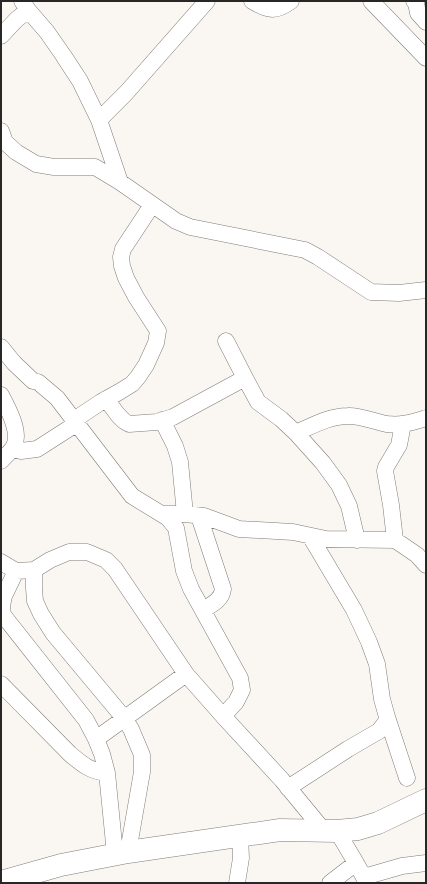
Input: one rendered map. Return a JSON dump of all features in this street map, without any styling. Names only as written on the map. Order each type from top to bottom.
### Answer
[{"type":"main road","points":[[1,882],[60,865],[121,853],[280,830],[330,831],[358,829],[378,823],[426,800]]},
{"type":"street","points":[[99,120],[126,93],[207,1]]},
{"type":"street","points":[[252,1],[265,8],[274,10],[288,4],[291,1]]},
{"type":"street","points":[[371,1],[424,51]]},
{"type":"street","points":[[414,1],[416,3],[418,13],[426,22]]},
{"type":"street","points":[[1,36],[16,20],[25,6],[47,32],[80,81],[99,120],[120,182]]},
{"type":"street","points":[[2,139],[16,152],[36,164],[54,167],[95,167],[120,182],[176,221],[190,227],[305,250],[371,292],[399,293],[426,290]]},
{"type":"street","points":[[13,449],[21,451],[37,449],[106,399],[132,384],[146,365],[156,343],[158,331],[136,297],[126,278],[121,257],[123,249],[152,205]]},
{"type":"street","points":[[226,341],[258,402],[281,419],[296,433],[323,463],[340,485],[349,506],[357,540]]},
{"type":"street","points":[[1,347],[33,381],[38,382],[57,398],[132,496],[168,518],[176,528],[184,571],[191,589],[240,678],[242,690],[236,702],[223,716]]},
{"type":"street","points":[[106,399],[118,415],[129,424],[157,422],[173,417],[245,378]]},
{"type":"street","points":[[1,396],[12,418],[16,433],[16,441],[13,449],[1,461]]},
{"type":"street","points":[[296,433],[338,416],[350,416],[388,424],[402,424],[426,418]]},
{"type":"street","points":[[162,420],[175,446],[192,515],[223,588],[218,600],[203,610]]},
{"type":"street","points":[[394,540],[391,505],[385,471],[386,466],[399,445],[402,424]]},
{"type":"street","points":[[162,514],[204,516],[238,529],[293,532],[326,539],[394,540],[417,555],[426,565]]},
{"type":"street","points":[[310,536],[354,610],[369,642],[377,664],[382,699],[387,717],[407,778]]},
{"type":"street","points":[[1,562],[16,571],[34,570],[50,560],[69,552],[86,552],[106,560],[115,568],[186,674],[288,788],[330,831],[356,863],[366,880],[402,866],[426,864]]},
{"type":"street","points":[[34,570],[35,601],[41,614],[53,633],[124,718],[131,729],[142,755],[142,772],[121,853]]},
{"type":"street","points":[[16,571],[4,596],[2,606],[3,614],[86,720],[96,739],[107,773],[121,853]]},
{"type":"street","points":[[96,739],[186,674]]},
{"type":"street","points":[[1,684],[70,754],[82,764],[96,772],[107,773]]},
{"type":"street","points":[[288,788],[348,749],[379,731],[386,722],[387,717]]},
{"type":"street","points":[[237,883],[241,858],[240,836]]},
{"type":"street","points":[[330,883],[356,863]]}]
